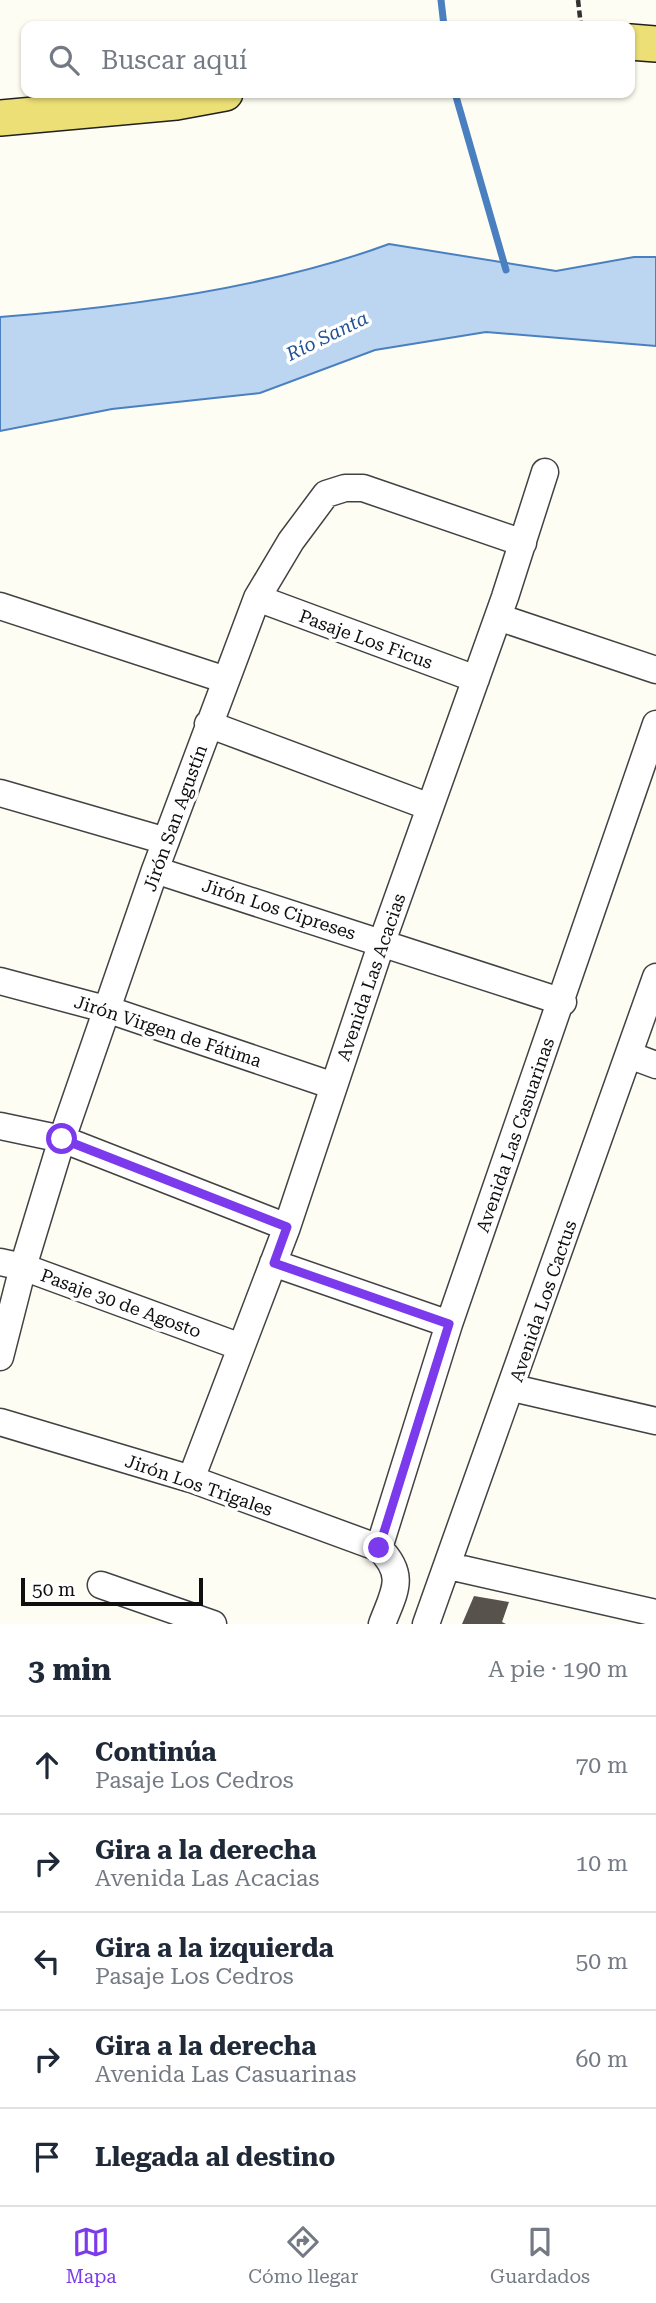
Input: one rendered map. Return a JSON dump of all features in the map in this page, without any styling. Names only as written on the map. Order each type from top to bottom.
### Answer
[{"type":"main road","points":[[635,42],[656,44]]},
{"type":"main road","points":[[0,118],[198,98]]},
{"type":"street","name":"Avenida Las Acacias","points":[[191,1479],[287,1227],[382,942],[498,617],[545,472]]},
{"type":"street","name":"Jirón San Agustín","points":[[0,1357],[11,1264],[62,1139],[208,724],[257,598],[291,541],[326,494],[345,488],[381,492],[523,543]]},
{"type":"street","name":"Pasaje Los Ficus","points":[[257,598],[476,679]]},
{"type":"street","points":[[0,606],[226,680]]},
{"type":"street","points":[[498,617],[656,670]]},
{"type":"street","points":[[208,724],[430,807]]},
{"type":"street","name":"Avenida Las Casuarinas","points":[[382,1624],[398,1583],[385,1555],[449,1324],[656,724]]},
{"type":"street","points":[[0,793],[166,841]]},
{"type":"street","name":"Jirón Los Cipreses","points":[[155,870],[562,1002]]},
{"type":"street","name":"Avenida Los Cactus","points":[[426,1624],[513,1388],[656,977]]},
{"type":"street","name":"Jirón Virgen de Fátima","points":[[0,981],[108,1010],[334,1086]]},
{"type":"street","points":[[629,1055],[656,1065]]},
{"type":"street","points":[[0,1126],[62,1139],[287,1227]]},
{"type":"street","points":[[274,1263],[449,1324]]},
{"type":"street","name":"Pasaje 30 de Agosto","points":[[11,1264],[241,1347]]},
{"type":"street","points":[[513,1388],[656,1421]]},
{"type":"street","name":"Jirón Los Trigales","points":[[0,1422],[191,1479],[385,1555]]},
{"type":"street","points":[[449,1566],[656,1613]]},
{"type":"street","points":[[101,1585],[213,1624]]},
{"type":"path","points":[[578,0],[580,21]]},
{"type":"water","name":"Río Santa","points":[[389,244],[556,271],[634,257],[656,257],[656,346],[486,332],[375,350],[260,393],[112,409],[0,431],[0,317],[98,308],[247,284],[296,273]]},
{"type":"building","points":[[474,1596],[509,1602],[502,1622],[506,1624],[462,1624]]},
{"type":"waterway","points":[[441,0],[443,21]]},
{"type":"waterway","points":[[456,98],[506,270]]},
{"type":"route","points":[[62,1139],[287,1227],[274,1263],[449,1324],[379,1548]]}]
